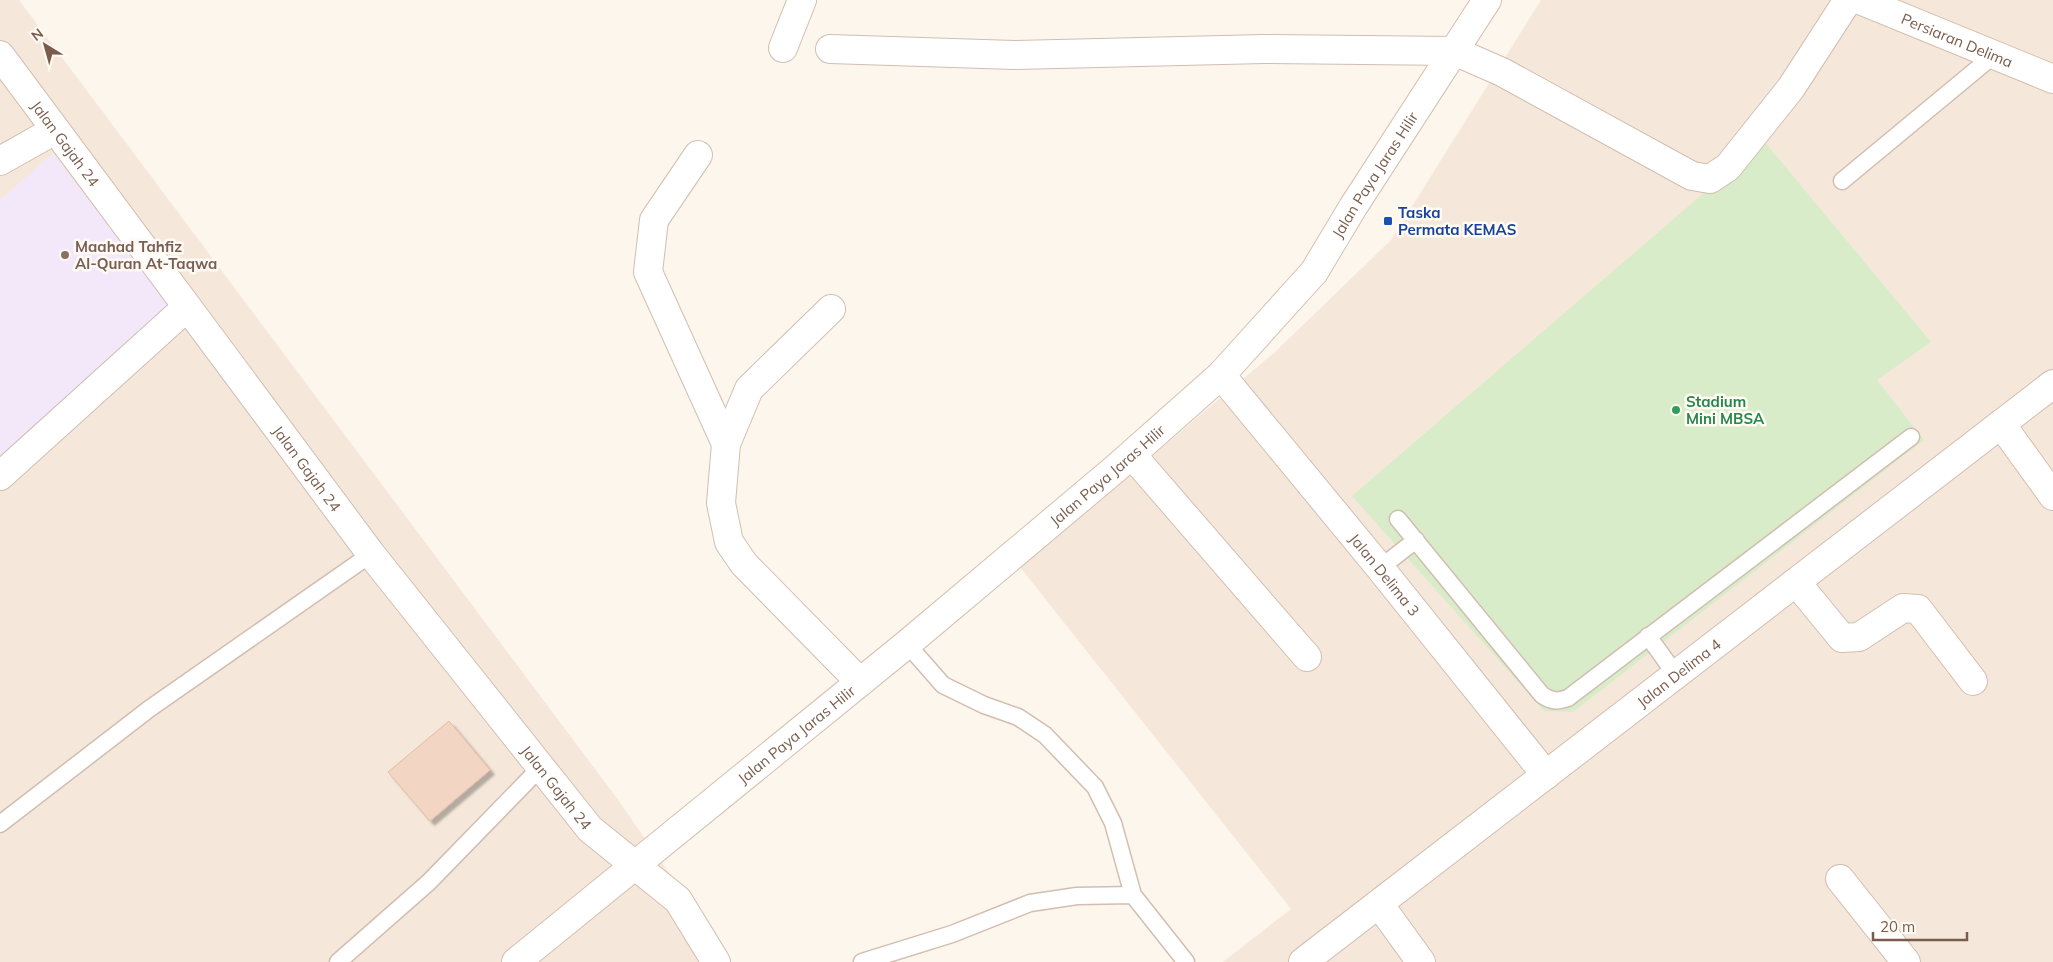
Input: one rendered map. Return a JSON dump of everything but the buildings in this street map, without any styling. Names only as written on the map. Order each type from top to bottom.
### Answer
[{"type":"street","points":[[783,48],[802,0]]},
{"type":"street","name":"Jalan Paya Jaras Hilir","points":[[516,962],[907,644],[1132,455],[1221,375],[1314,272],[1353,207],[1487,0]]},
{"type":"street","points":[[830,49],[1014,55],[1264,49],[1454,51],[1502,72],[1692,176],[1710,179],[1728,167],[1791,88],[1848,0]]},
{"type":"street","name":"Persiaran Delima","points":[[1860,0],[2053,79]]},
{"type":"street","name":"Jalan Gajah 24","points":[[0,55],[371,554],[590,829],[678,900],[716,962]]},
{"type":"street","points":[[0,161],[55,130]]},
{"type":"street","points":[[698,155],[654,220],[648,272],[726,444]]},
{"type":"street","points":[[0,476],[187,307]]},
{"type":"street","points":[[831,309],[749,389],[726,444],[721,503],[729,542],[744,564],[860,682]]},
{"type":"street","name":"Jalan Delima 3","points":[[1221,375],[1380,568],[1546,775]]},
{"type":"street","name":"Jalan Delima 4","points":[[1303,962],[2053,384]]},
{"type":"street","points":[[2001,424],[2053,496]]},
{"type":"street","points":[[1132,455],[1308,657]]},
{"type":"street","points":[[1796,582],[1842,638],[1859,637],[1902,608],[1918,609],[1972,681]]},
{"type":"street","points":[[1840,879],[1906,962]]},
{"type":"street","points":[[1379,904],[1421,962]]},
{"type":"lane","points":[[1842,181],[1994,55]]},
{"type":"lane","points":[[1398,519],[1542,695],[1550,700],[1559,701],[1568,698],[1911,437]]},
{"type":"lane","points":[[1380,568],[1416,540]]},
{"type":"lane","points":[[0,824],[149,709],[371,554]]},
{"type":"lane","points":[[1648,636],[1676,674]]},
{"type":"lane","points":[[907,644],[943,685],[984,705],[1018,717],[1045,735],[1095,787],[1113,823],[1133,895],[1186,962]]},
{"type":"lane","points":[[338,962],[429,882],[541,767]]},
{"type":"lane","points":[[862,962],[952,934],[1030,903],[1077,896],[1133,895]]},
{"type":"shaded area","points":[[0,0],[19,0],[616,797],[731,962],[0,962]]},
{"type":"shaded area","points":[[1541,0],[2053,0],[2053,962],[1223,962],[1291,909],[1020,567],[1275,352],[1391,240]]},
{"type":"shaded area","name":"Maahad Tahfiz Al-Quran At-Taqwa","points":[[53,153],[171,309],[0,463],[0,200]]},
{"type":"green space","name":"Stadium Mini MBSA","points":[[1764,141],[1931,342],[1877,380],[1924,440],[1573,712],[1544,711],[1352,496]]},
{"type":"place","name":"Taska Permata KEMAS","points":[[1388,221]]},
{"type":"place","name":"Maahad Tahfiz Al-Quran At-Taqwa","points":[[65,255]]},
{"type":"place","name":"Stadium Mini MBSA","points":[[1676,410]]}]
